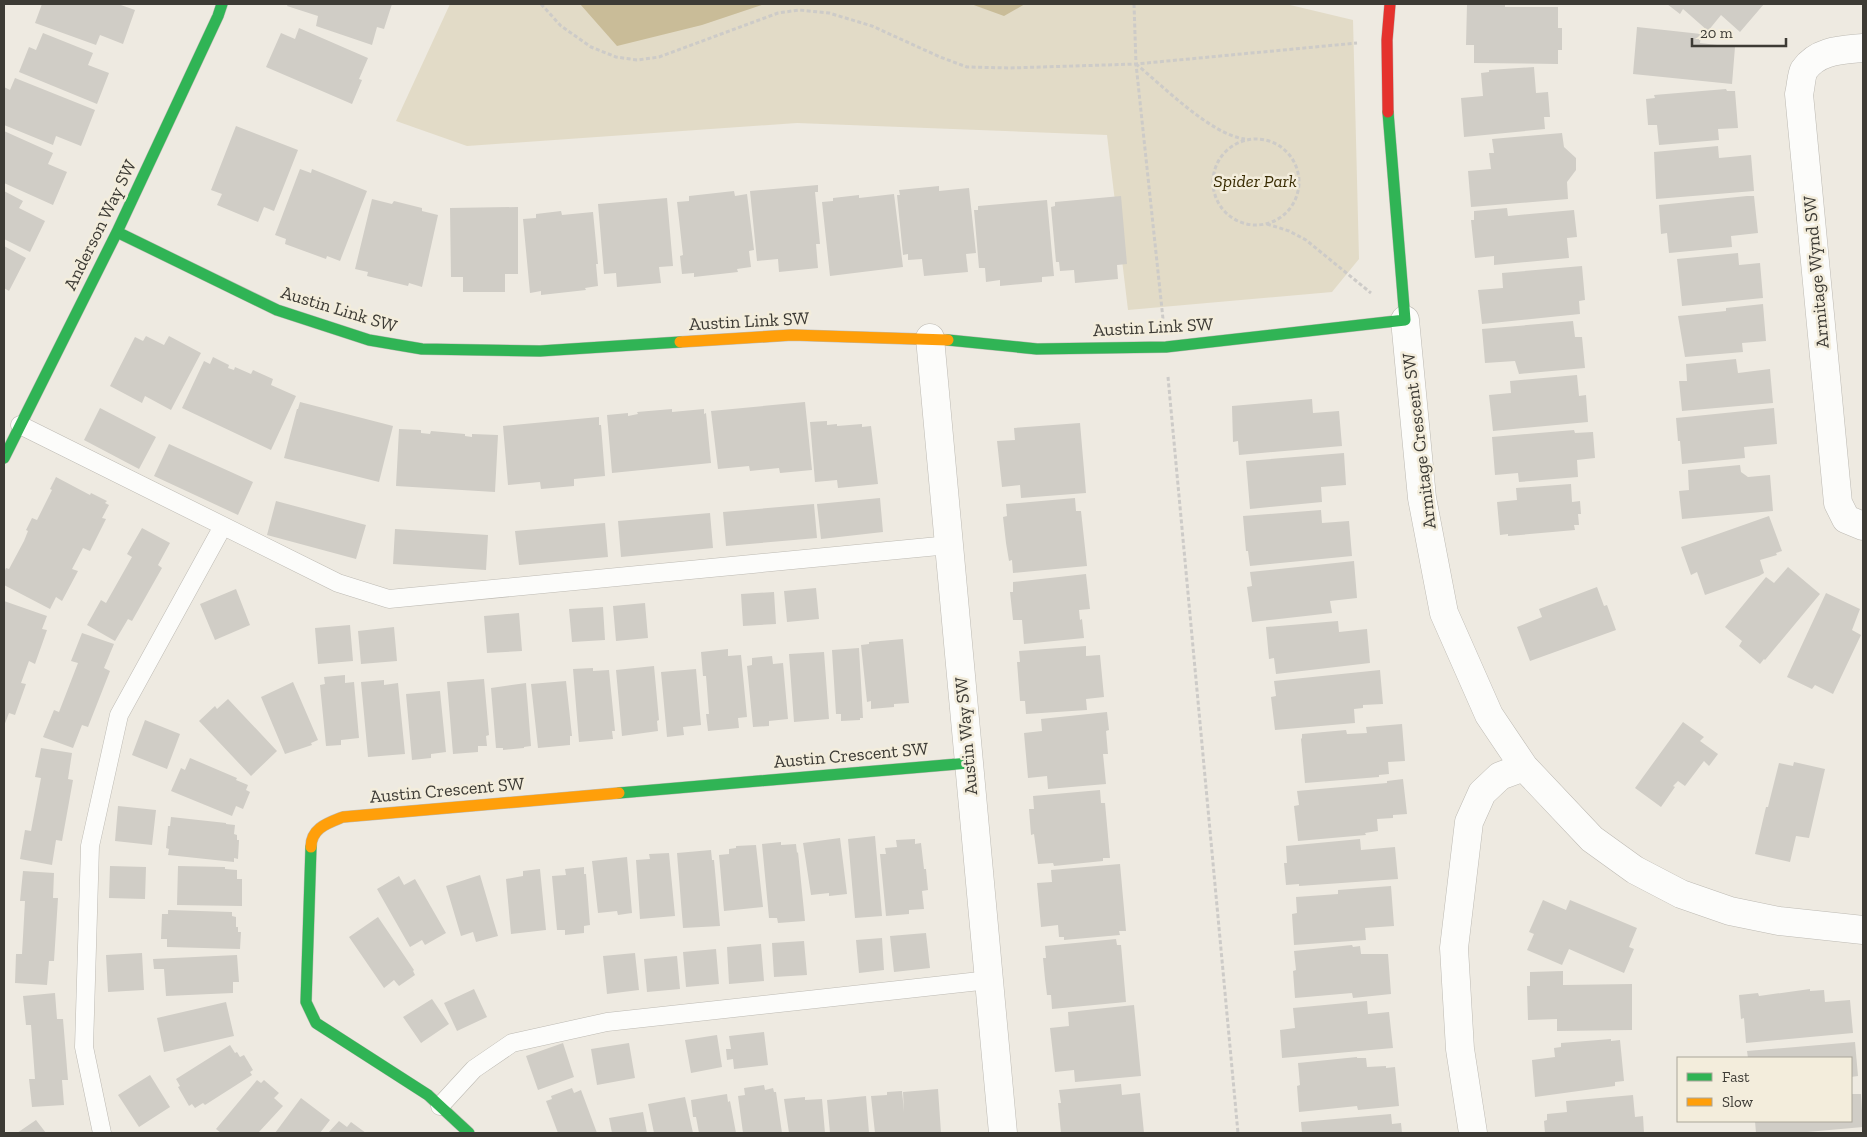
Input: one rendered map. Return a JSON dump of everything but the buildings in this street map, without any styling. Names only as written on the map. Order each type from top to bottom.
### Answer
[{"type":"street","name":"Anderson Way SW","points":[[4,458],[117,232],[222,4]]},
{"type":"street","name":"Armitage Crescent SW","points":[[1390,4],[1387,40],[1388,110],[1422,498],[1444,613],[1489,715],[1524,767],[1592,839],[1635,870],[1681,894],[1740,914],[1779,921],[1863,930]]},
{"type":"street","name":"Armitage Wynd SW","points":[[1863,48],[1834,50],[1815,59],[1803,71],[1800,94],[1838,503],[1846,518],[1863,526]]},
{"type":"street","name":"Austin Link SW","points":[[117,232],[277,310],[369,340],[422,349],[540,351],[792,335],[930,338],[1037,349],[1166,347],[1405,320]]},
{"type":"street","name":"Austin Way SW","points":[[930,338],[1003,1133]]},
{"type":"street","name":"Austin Crescent SW","points":[[469,1133],[428,1095],[316,1023],[306,1002],[311,841],[322,824],[343,817],[969,763]]},
{"type":"street","points":[[1473,1133],[1460,1049],[1454,948],[1469,822],[1482,793],[1500,776],[1524,767]]},
{"type":"lane","points":[[20,425],[338,583],[389,598],[949,545]]},
{"type":"lane","points":[[102,1133],[84,1047],[90,846],[119,715],[223,526]]},
{"type":"lane","points":[[440,1106],[474,1069],[512,1043],[607,1022],[989,980]]},
{"type":"path","points":[[541,4],[561,26],[591,47],[616,57],[636,60],[659,57],[759,20],[799,10],[829,13],[872,26],[940,57],[968,67],[1010,68],[1136,64],[1387,40]]},
{"type":"path","points":[[1134,4],[1136,64],[1166,347],[1238,1133]]},
{"type":"path","points":[[1136,64],[1222,132],[1249,140]]},
{"type":"path","points":[[1263,139],[1276,143],[1296,163],[1300,176],[1300,190],[1287,214],[1274,222],[1266,224],[1260,226],[1232,218],[1221,208],[1214,194],[1217,165],[1224,152],[1243,140],[1263,139]]},
{"type":"path","points":[[1266,224],[1289,231],[1306,240],[1405,320]]},
{"type":"green space","name":"Spider Park","points":[[450,4],[1286,4],[1353,20],[1359,259],[1332,292],[1128,310],[1107,135],[797,123],[467,146],[396,121]]},
{"type":"shaded area","points":[[580,4],[765,4],[702,25],[617,46]]},
{"type":"shaded area","points":[[971,4],[1025,4],[1004,16]]},
{"type":"traffic: fast","points":[[4,458],[117,232],[222,4]]},
{"type":"traffic: fast","points":[[948,340],[1037,349],[1166,347],[1405,320],[1388,112]]},
{"type":"traffic: fast","points":[[117,232],[277,310],[369,340],[422,349],[540,351],[680,342]]},
{"type":"traffic: fast","points":[[619,793],[969,763]]},
{"type":"traffic: fast","points":[[311,847],[306,1002],[316,1023],[428,1095],[469,1133]]},
{"type":"traffic: slow","points":[[680,342],[792,335],[948,340]]},
{"type":"traffic: slow","points":[[311,847],[314,835],[321,827],[343,817],[619,793]]},
{"type":"traffic: jam","points":[[1388,112],[1387,40],[1390,4]]}]
